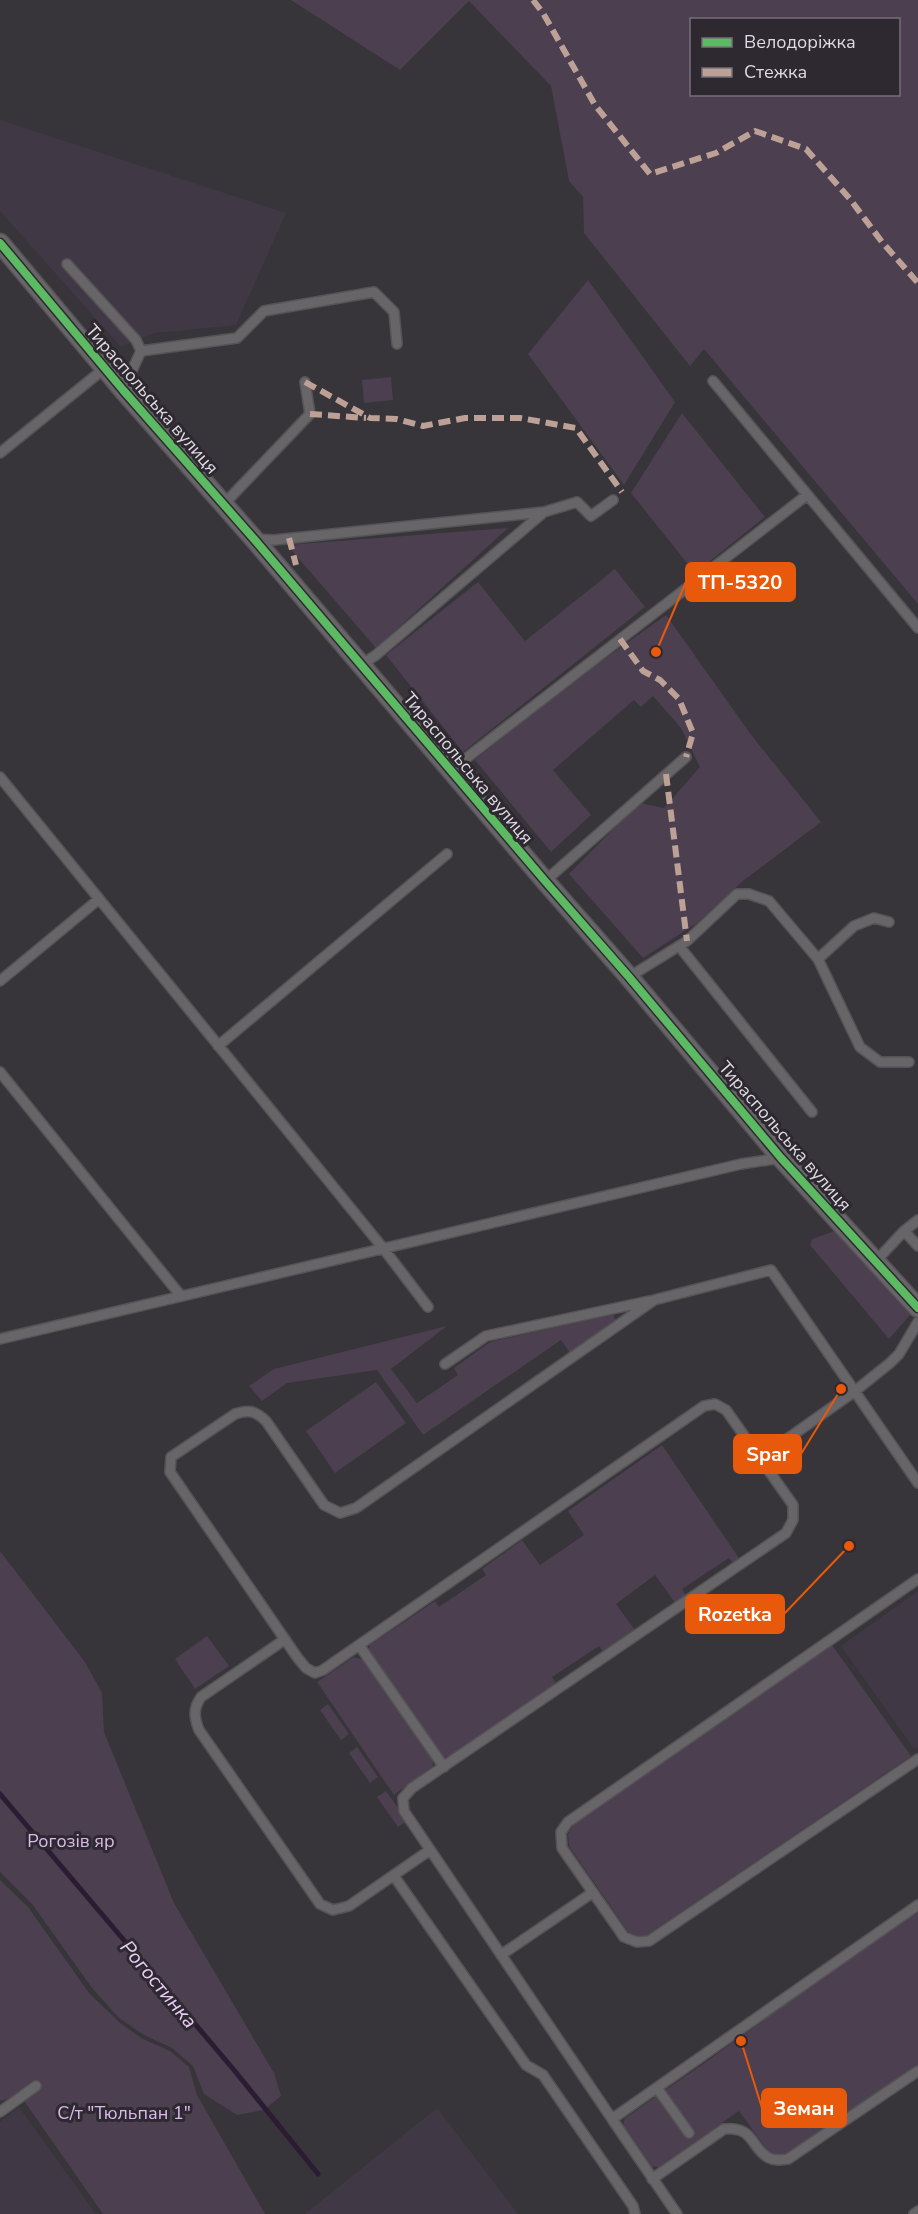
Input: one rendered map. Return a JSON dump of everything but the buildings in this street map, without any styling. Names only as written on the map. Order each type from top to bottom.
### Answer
[{"type":"street","name":"Тираспольська вулиця","points":[[0,243],[123,390],[224,504],[545,881],[629,976],[781,1158],[918,1308]]},
{"type":"lane","points":[[67,264],[136,340],[141,351],[123,390]]},
{"type":"lane","points":[[141,351],[237,338],[264,311],[374,292],[394,312],[397,344]]},
{"type":"lane","points":[[0,453],[105,368]]},
{"type":"lane","points":[[712,381],[918,628]]},
{"type":"lane","points":[[224,504],[310,414],[305,382]]},
{"type":"lane","points":[[451,770],[807,495]]},
{"type":"lane","points":[[254,539],[274,540],[544,512],[577,502],[591,516],[613,500]]},
{"type":"lane","points":[[361,665],[376,655],[544,512]]},
{"type":"lane","points":[[545,881],[686,757]]},
{"type":"lane","points":[[0,777],[383,1248],[428,1307]]},
{"type":"lane","points":[[218,1046],[447,854]]},
{"type":"lane","points":[[629,976],[687,941],[737,894],[748,894],[769,901],[818,959],[860,1047],[880,1062],[909,1062]]},
{"type":"lane","points":[[0,981],[99,899]]},
{"type":"lane","points":[[818,959],[854,926],[874,918],[889,922]]},
{"type":"lane","points":[[679,946],[812,1112]]},
{"type":"lane","points":[[0,1072],[182,1296]]},
{"type":"lane","points":[[0,1339],[741,1164],[781,1158]]},
{"type":"lane","points":[[875,1262],[904,1231],[918,1220]]},
{"type":"lane","points":[[904,1231],[918,1246]]},
{"type":"lane","points":[[445,1364],[486,1336],[654,1300],[771,1270],[918,1483]]},
{"type":"lane","points":[[654,1300],[356,1508],[340,1513],[324,1505],[266,1421],[256,1412],[246,1410],[235,1414],[171,1457],[170,1472],[284,1640],[306,1668],[315,1673],[323,1670],[704,1406],[715,1404],[726,1410],[760,1458],[792,1505],[793,1520],[786,1533],[412,1788],[403,1798],[404,1811],[677,2214]]},
{"type":"lane","points":[[760,1458],[855,1391],[899,1354],[918,1322]]},
{"type":"lane","points":[[918,1579],[568,1822],[561,1832],[562,1848],[624,1937],[637,1942],[649,1941],[918,1759]]},
{"type":"lane","points":[[284,1640],[201,1697],[194,1710],[199,1730],[320,1904],[327,1909],[340,1910],[430,1850]]},
{"type":"lane","points":[[359,1645],[444,1767]]},
{"type":"lane","points":[[394,1876],[526,2065],[543,2075],[633,2206],[635,2214]]},
{"type":"lane","points":[[501,1954],[592,1893]]},
{"type":"lane","points":[[612,2119],[918,1905]]},
{"type":"lane","points":[[652,2179],[724,2129],[734,2128],[748,2135],[768,2158],[788,2159],[918,2071]]},
{"type":"lane","points":[[0,2112],[36,2086]]},
{"type":"lane","points":[[657,2088],[689,2133]]},
{"type":"lane","points":[[914,2214],[918,2211]]},
{"type":"shaded area","points":[[0,120],[286,213],[236,325],[155,333],[121,347],[0,211]]},
{"type":"shaded area","points":[[918,1591],[918,1747],[914,1749],[841,1646]]},
{"type":"shaded area","points":[[19,2107],[96,2214],[0,2214],[0,2122]]},
{"type":"shaded area","points":[[437,2108],[518,2214],[305,2214]]},
{"type":"green space","points":[[291,0],[918,0],[918,604],[704,349],[690,366],[584,233],[583,197],[569,181],[551,86],[469,1],[400,70]]},
{"type":"green space","points":[[588,280],[675,402],[624,485],[528,354]]},
{"type":"green space","points":[[391,377],[393,400],[364,403],[362,380]]},
{"type":"green space","points":[[682,413],[765,517],[695,573],[631,493]]},
{"type":"green space","points":[[508,528],[376,648],[287,545]]},
{"type":"green space","points":[[615,569],[645,607],[463,752],[386,655],[478,582],[525,641]]},
{"type":"green space","points":[[666,615],[752,736],[821,822],[743,881],[697,923],[643,958],[569,874],[639,803],[664,808],[700,767],[681,728],[653,696],[641,707],[634,700],[553,770],[591,815],[551,852],[475,760],[567,686]]},
{"type":"green space","points":[[835,1231],[910,1315],[889,1339],[810,1245],[812,1239]]},
{"type":"green space","points":[[613,1314],[616,1321],[570,1353],[561,1340],[423,1435],[377,1370],[287,1383],[262,1401],[249,1386],[274,1369],[447,1326],[391,1369],[417,1403],[458,1375],[454,1368],[490,1342]]},
{"type":"green space","points":[[376,1382],[406,1423],[335,1473],[306,1431]]},
{"type":"green space","points":[[662,1445],[741,1561],[734,1565],[729,1558],[682,1589],[687,1597],[676,1604],[655,1575],[616,1604],[635,1630],[603,1652],[599,1646],[552,1677],[557,1685],[448,1758],[441,1756],[368,1650],[370,1645],[435,1601],[439,1607],[486,1575],[482,1569],[522,1540],[540,1565],[584,1535],[568,1511]]},
{"type":"green space","name":"Рогозів яр","points":[[0,1551],[85,1662],[102,1693],[104,1732],[174,1903],[274,2073],[281,2096],[264,2110],[237,2115],[204,2094],[193,2066],[172,2048],[144,2035],[119,2018],[92,1988],[32,1904],[0,1872]]},
{"type":"green space","points":[[207,1636],[229,1666],[195,1689],[175,1659]]},
{"type":"green space","points":[[832,1645],[911,1756],[647,1935],[639,1938],[629,1933],[569,1846],[568,1834],[575,1823]]},
{"type":"green space","points":[[354,1657],[364,1660],[432,1758],[433,1766],[394,1795],[317,1682]]},
{"type":"green space","points":[[328,1704],[349,1734],[341,1740],[320,1710]]},
{"type":"green space","points":[[357,1747],[378,1777],[370,1783],[349,1753]]},
{"type":"green space","points":[[386,1791],[407,1821],[398,1827],[377,1797]]},
{"type":"green space","name":"С/т \"Тюльпан 1\"","points":[[0,1880],[28,1907],[89,1993],[119,2022],[141,2038],[170,2051],[189,2067],[197,2095],[265,2214],[103,2214],[20,2095],[0,2101]]},
{"type":"green space","points":[[918,1908],[918,2066],[787,2156],[770,2154],[739,2111],[659,2167],[652,2166],[623,2125],[625,2118]]},
{"type":"waterway","name":"Рогостинка","points":[[0,1794],[234,2070],[318,2174]]},
{"type":"marked path","points":[[533,0],[543,13],[595,105],[650,174],[716,153],[755,131],[806,149],[918,283]]},
{"type":"marked path","points":[[305,382],[370,418],[396,419],[423,426],[465,418],[520,418],[576,428],[622,492]]},
{"type":"marked path","points":[[310,414],[366,418]]},
{"type":"marked path","points":[[289,538],[296,565]]},
{"type":"marked path","points":[[620,639],[643,671],[660,680],[679,699],[693,733],[686,757]]},
{"type":"marked path","points":[[666,774],[687,941]]},
{"type":"cycle path","points":[[0,243],[123,390],[254,539],[629,977],[781,1158],[918,1308]]},
{"type":"place","name":"ТП-5320","points":[[656,652]]},
{"type":"place","name":"Spar","points":[[841,1389]]},
{"type":"place","name":"Rozetka","points":[[849,1546]]},
{"type":"place","name":"Земан","points":[[741,2041]]}]
